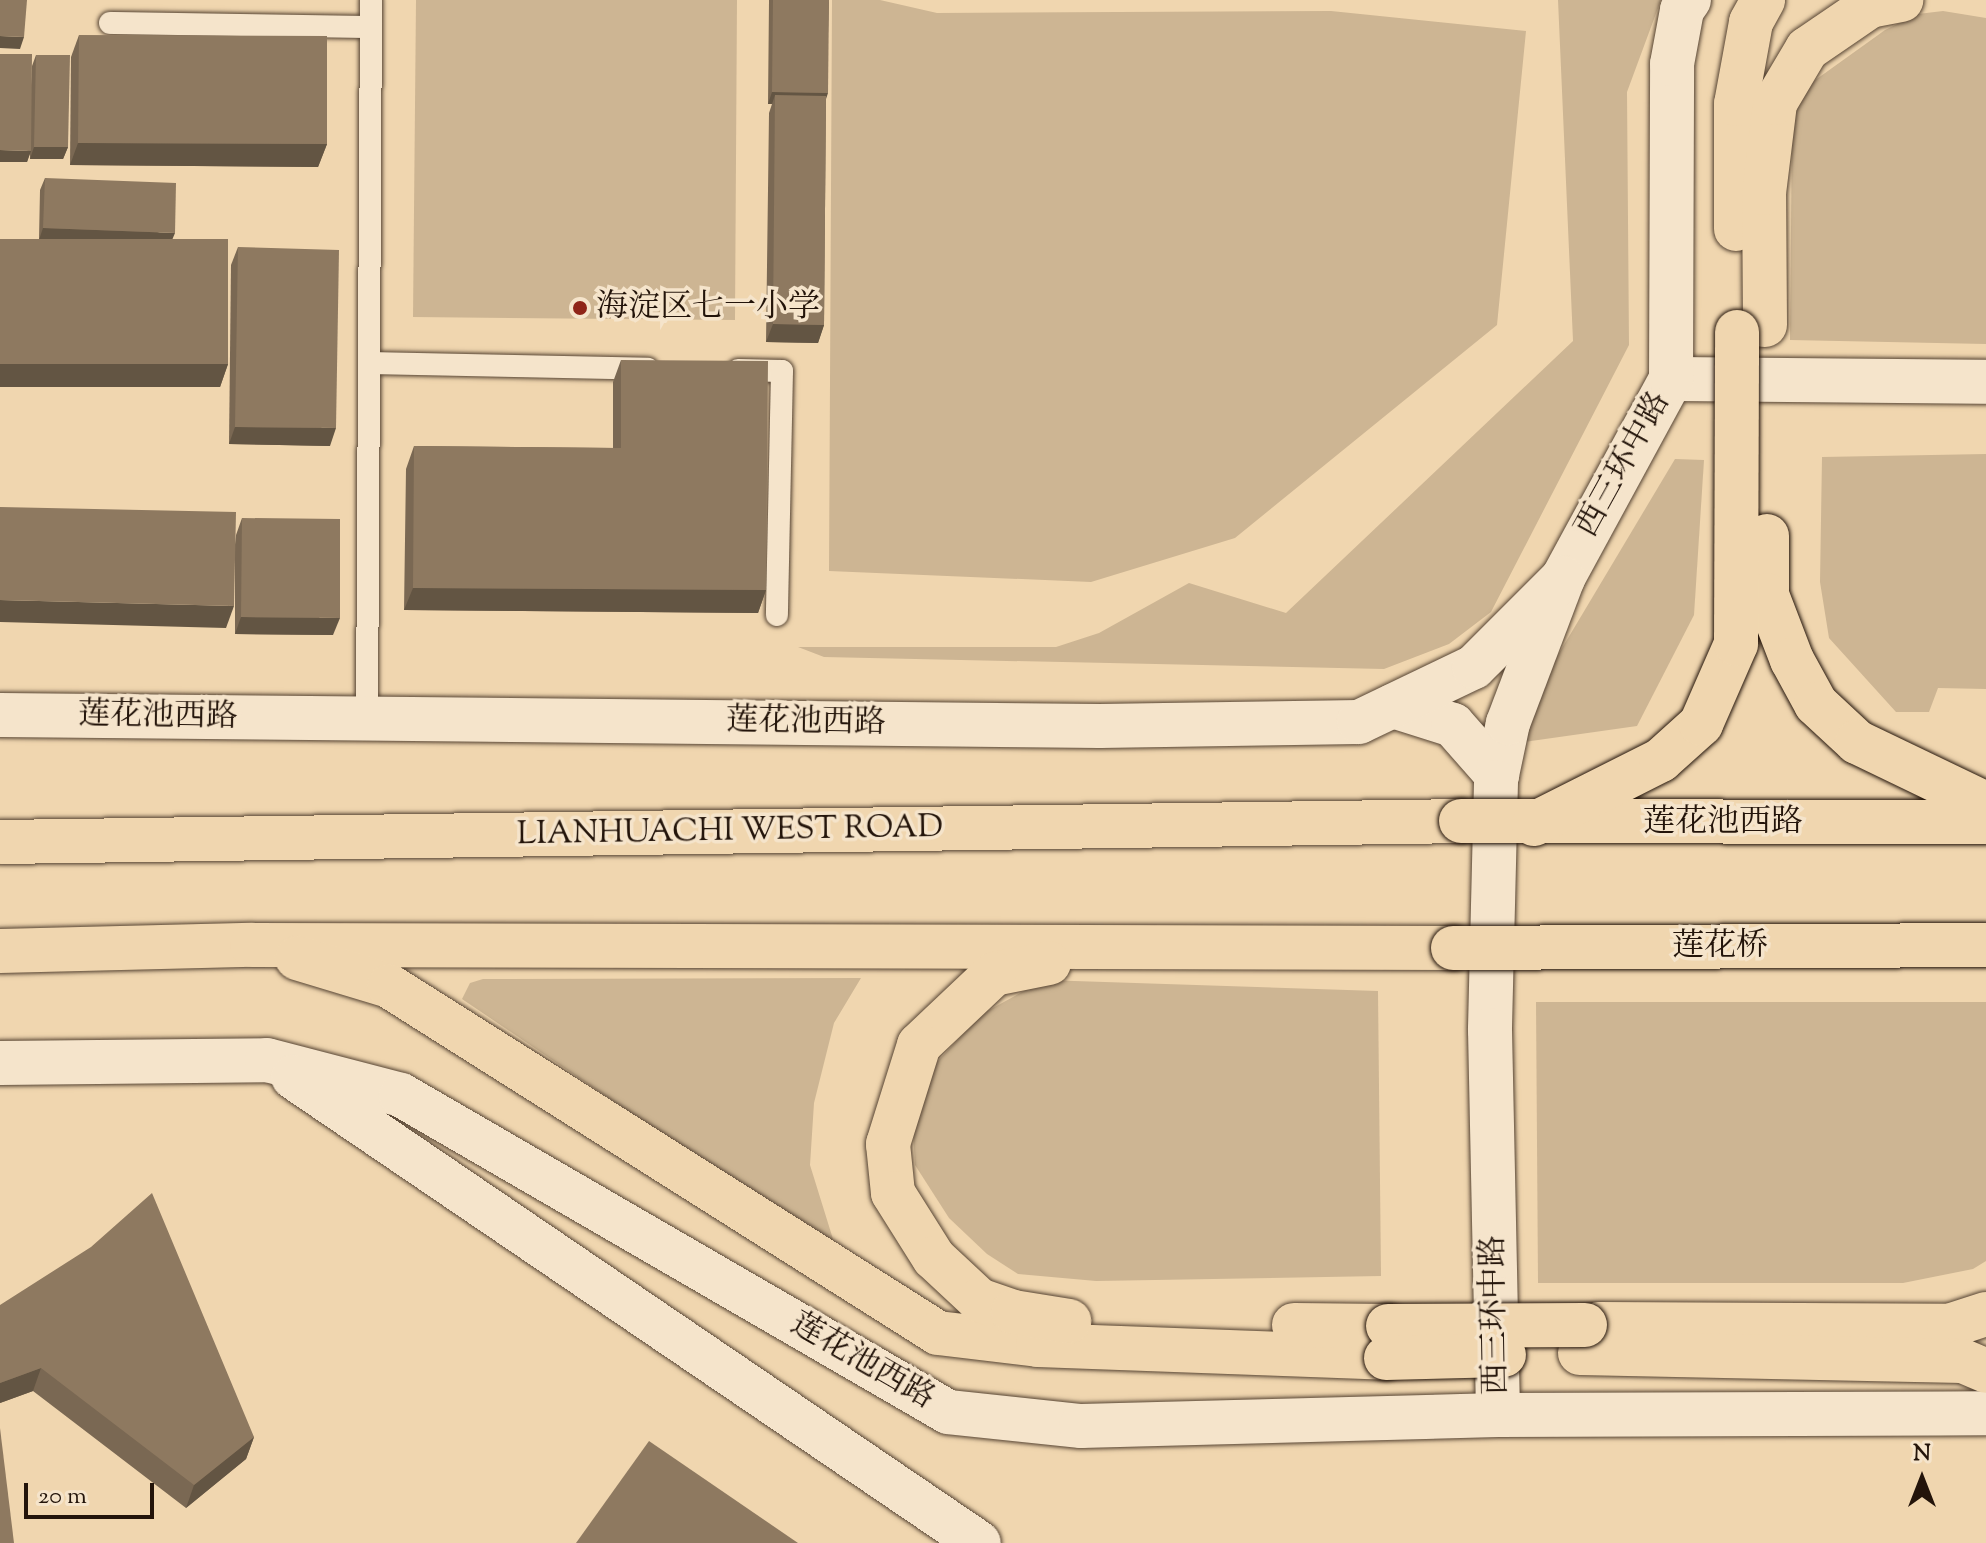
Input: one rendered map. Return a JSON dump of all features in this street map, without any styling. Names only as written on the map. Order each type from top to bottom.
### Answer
[{"type":"highway","points":[[1763,0],[1751,22],[1736,104],[1767,595],[1792,660],[1816,704],[1857,742],[1986,804]]},
{"type":"highway","points":[[1534,824],[1661,760],[1701,724],[1736,644],[1751,328],[1775,103],[1807,49],[1870,6],[1901,0]]},
{"type":"highway","name":"莲花池西路","points":[[1461,821],[1534,824],[1986,822]]},
{"type":"highway","name":"LIANHUACHI WEST ROAD","points":[[0,842],[1461,821]]},
{"type":"highway","points":[[252,945],[389,986],[938,1333],[1038,1345],[1583,1339],[1949,1326],[1986,1314]]},
{"type":"highway","points":[[0,951],[252,945],[1125,946]]},
{"type":"highway","name":"莲花桥","points":[[1125,946],[1986,945]]},
{"type":"highway","points":[[1125,946],[994,974],[919,1045],[888,1144],[893,1193],[934,1258],[979,1300],[1013,1312],[1078,1322],[1387,1342]]},
{"type":"highway","points":[[1583,1339],[1963,1361],[1986,1371]]},
{"type":"street","name":"西三环中路","points":[[1689,0],[1682,10],[1672,64],[1671,379],[1563,578],[1508,723],[1497,775],[1490,1030],[1498,1415],[1986,1413]]},
{"type":"street","points":[[1671,379],[1986,382]]},
{"type":"street","name":"莲花池西路","points":[[0,715],[1100,726],[1359,722],[1474,667],[1563,578]]},
{"type":"street","points":[[1393,706],[1453,725],[1497,775]]},
{"type":"street","points":[[267,1060],[979,1543]]},
{"type":"street","name":"莲花池西路","points":[[0,1063],[267,1060],[401,1095],[948,1412],[1081,1426],[1498,1415]]},
{"type":"lane","points":[[367,719],[371,0]]},
{"type":"lane","points":[[110,23],[371,27]]},
{"type":"lane","points":[[369,363],[671,369]]},
{"type":"lane","points":[[718,370],[782,371],[777,615]]},
{"type":"shaded area","points":[[416,0],[737,0],[735,320],[413,317]]},
{"type":"shaded area","points":[[832,0],[880,0],[937,13],[1331,11],[1526,31],[1497,325],[1235,538],[1091,582],[829,571]]},
{"type":"shaded area","points":[[1558,0],[1661,0],[1627,92],[1629,345],[1491,612],[1449,644],[1384,669],[824,657],[798,647],[1056,647],[1099,633],[1189,583],[1286,613],[1573,341]]},
{"type":"shaded area","points":[[1943,11],[1986,18],[1986,344],[1790,340],[1792,119],[1807,86],[1885,30],[1918,14]]},
{"type":"shaded area","points":[[1986,454],[1986,689],[1938,688],[1929,712],[1896,712],[1829,638],[1820,582],[1822,457]]},
{"type":"shaded area","points":[[1675,459],[1704,460],[1694,615],[1637,726],[1524,742],[1543,680]]},
{"type":"shaded area","points":[[861,978],[834,1023],[814,1103],[810,1165],[837,1252],[462,999],[470,983],[483,979]]},
{"type":"shaded area","points":[[1044,980],[1378,991],[1381,1276],[1096,1281],[1018,1274],[987,1254],[949,1218],[915,1165],[912,1114],[937,1062],[982,1014]]},
{"type":"shaded area","points":[[1536,1002],[1986,1002],[1986,1261],[1973,1269],[1903,1283],[1538,1283]]},
{"type":"building","points":[[0,0],[27,0],[24,37],[0,36]]},
{"type":"building","points":[[773,0],[829,0],[828,93],[772,92]]},
{"type":"building","points":[[79,35],[327,36],[327,144],[78,143]]},
{"type":"building","points":[[0,54],[32,54],[31,151],[0,150]]},
{"type":"building","points":[[36,55],[70,55],[68,147],[34,147]]},
{"type":"building","points":[[775,95],[826,96],[824,325],[773,324]]},
{"type":"building","points":[[45,178],[176,183],[175,233],[43,228]]},
{"type":"building","points":[[0,239],[228,239],[228,364],[0,364]]},
{"type":"building","points":[[238,247],[339,250],[336,428],[235,427]]},
{"type":"building","points":[[621,360],[768,361],[766,590],[413,588],[414,446],[621,448]]},
{"type":"building","points":[[0,507],[236,512],[234,606],[0,600]]},
{"type":"building","points":[[242,518],[340,519],[340,618],[241,617]]},
{"type":"building","points":[[152,1193],[254,1437],[194,1485],[41,1368],[0,1383],[0,1305],[91,1247]]},
{"type":"building","points":[[0,1428],[14,1543],[0,1543]]},
{"type":"building","points":[[649,1441],[798,1543],[576,1543]]},
{"type":"place","name":"海淀区七一小学","points":[[580,308]]}]
